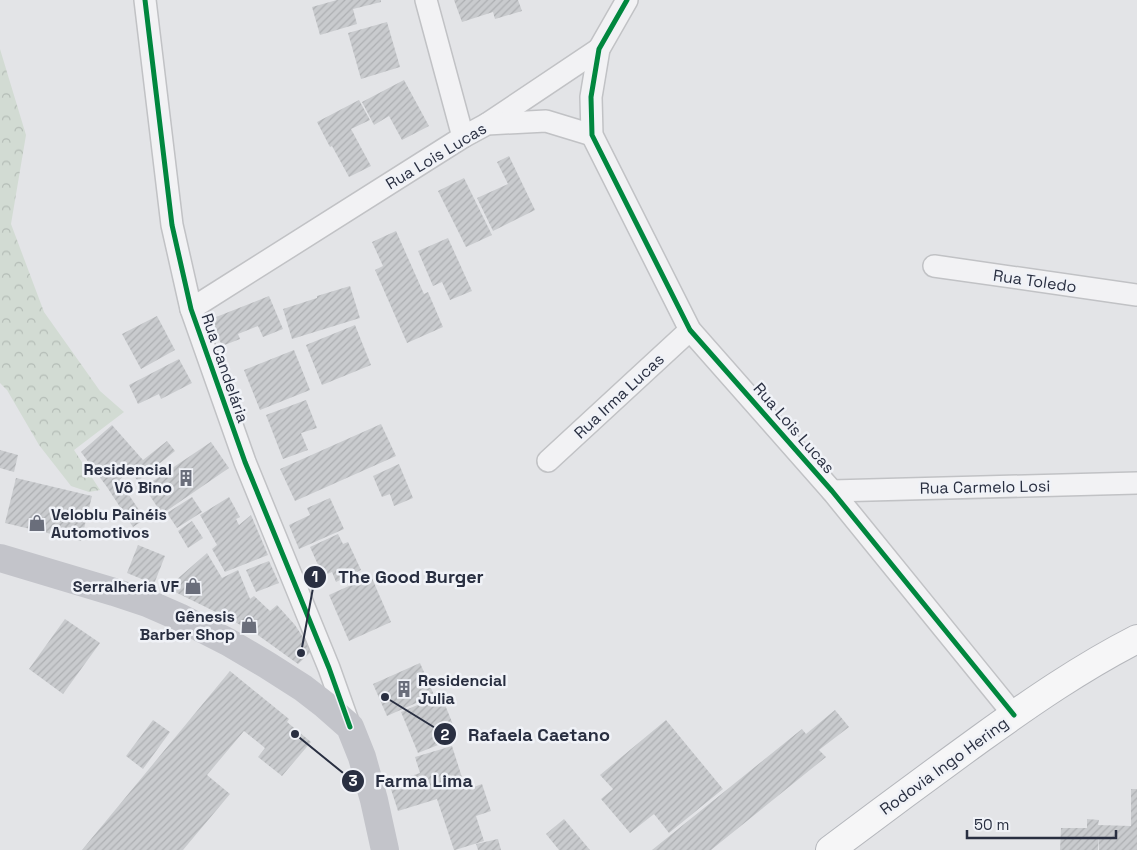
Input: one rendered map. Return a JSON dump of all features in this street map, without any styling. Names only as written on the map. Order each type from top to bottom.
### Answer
[{"type":"highway","name":"Rodovia Ingo Hering","points":[[830,850],[1014,715],[1102,657],[1137,639]]},
{"type":"street","name":"Rua Candelária","points":[[145,0],[172,225],[191,308],[245,462],[329,668],[350,727]]},
{"type":"street","points":[[426,0],[463,137]]},
{"type":"street","points":[[592,135],[592,97],[599,49],[627,0]]},
{"type":"street","points":[[487,124],[599,49]]},
{"type":"street","name":"Rua Lois Lucas","points":[[191,308],[463,137],[487,124],[546,121],[592,135],[690,330],[832,491],[1014,715]]},
{"type":"street","name":"Rua Toledo","points":[[934,266],[1137,296]]},
{"type":"street","name":"Rua Irma Lucas","points":[[548,462],[690,330]]},
{"type":"street","name":"Rua Carmelo Losi","points":[[832,491],[1137,483]]},
{"type":"street","points":[[0,558],[114,592],[179,617],[228,642],[303,688],[350,727],[362,757],[385,850]]},
{"type":"green space","points":[[0,49],[26,135],[11,224],[44,312],[100,391],[124,412],[74,450],[100,490],[89,492],[71,486],[39,445],[7,390],[0,383]]},
{"type":"building","points":[[337,0],[381,0],[381,2],[353,9],[357,24],[320,35],[312,7]]},
{"type":"building","points":[[454,0],[518,0],[522,11],[495,19],[493,12],[462,22]]},
{"type":"building","points":[[387,22],[400,67],[361,79],[348,33]]},
{"type":"building","points":[[404,80],[429,126],[402,140],[389,116],[374,125],[362,102]]},
{"type":"building","points":[[359,100],[370,120],[351,129],[371,166],[349,177],[317,122]]},
{"type":"building","points":[[509,156],[535,210],[493,231],[477,198],[508,184],[497,162]]},
{"type":"building","points":[[464,178],[492,235],[466,247],[438,191]]},
{"type":"building","points":[[396,231],[424,294],[428,292],[443,327],[407,343],[375,270],[383,266],[372,242]]},
{"type":"building","points":[[448,238],[472,291],[450,300],[442,282],[433,286],[418,251]]},
{"type":"building","points":[[350,286],[360,318],[292,339],[283,309]]},
{"type":"building","points":[[269,296],[283,329],[263,337],[258,326],[238,334],[240,339],[222,346],[211,319]]},
{"type":"building","points":[[157,316],[175,350],[141,369],[122,334]]},
{"type":"building","points":[[355,325],[371,365],[322,385],[306,345]]},
{"type":"building","points":[[294,350],[310,390],[260,410],[244,370]]},
{"type":"building","points":[[179,359],[192,383],[161,399],[159,394],[138,404],[129,385]]},
{"type":"building","points":[[306,400],[317,428],[301,433],[308,450],[283,459],[266,415]]},
{"type":"building","points":[[381,424],[396,456],[295,501],[280,469]]},
{"type":"building","points":[[112,425],[143,460],[167,441],[175,451],[138,481],[130,471],[119,480],[145,519],[133,527],[81,452]]},
{"type":"building","name":"Residencial Vô Bino","points":[[211,442],[229,468],[162,514],[144,487]]},
{"type":"building","points":[[0,450],[18,455],[14,472],[0,468]]},
{"type":"building","points":[[399,464],[413,498],[394,506],[390,494],[382,497],[373,476]]},
{"type":"building","points":[[16,478],[92,496],[81,541],[5,523]]},
{"type":"building","points":[[192,497],[202,512],[177,528],[167,513]]},
{"type":"building","points":[[229,497],[240,517],[236,519],[239,525],[251,515],[268,555],[225,572],[212,549],[217,545],[200,515]]},
{"type":"building","points":[[330,498],[344,529],[299,549],[289,525],[310,515],[307,508]]},
{"type":"building","points":[[192,521],[203,538],[188,548],[178,531]]},
{"type":"building","points":[[338,534],[343,544],[348,542],[361,570],[336,582],[332,572],[323,576],[310,547]]},
{"type":"building","points":[[138,545],[165,556],[154,584],[127,573]]},
{"type":"building","points":[[207,553],[222,578],[238,570],[250,599],[254,596],[270,611],[277,605],[295,625],[312,651],[298,664],[251,630],[167,588]]},
{"type":"building","points":[[269,561],[279,583],[256,592],[246,570]]},
{"type":"building","points":[[371,576],[391,622],[349,641],[329,595]]},
{"type":"building","points":[[65,619],[100,643],[63,694],[29,669]]},
{"type":"building","name":"Residencial Julia","points":[[420,663],[434,695],[387,716],[373,684]]},
{"type":"building","points":[[230,671],[289,719],[287,722],[311,742],[282,776],[258,757],[265,748],[244,731],[207,775],[230,794],[183,850],[82,850]]},
{"type":"building","points":[[441,695],[458,737],[418,753],[401,712]]},
{"type":"building","points":[[835,710],[849,727],[819,750],[826,757],[711,850],[652,850],[802,729],[806,734]]},
{"type":"building","points":[[153,720],[170,732],[143,769],[126,756]]},
{"type":"building","points":[[666,720],[723,789],[669,833],[654,814],[630,833],[601,799],[613,789],[600,775]]},
{"type":"building","points":[[452,746],[466,790],[482,784],[491,811],[476,816],[484,841],[455,850],[437,799],[398,811],[389,783],[420,773],[415,757]]},
{"type":"building","points":[[1131,789],[1137,789],[1137,850],[1099,850],[1098,834],[1098,850],[1060,850],[1061,828],[1087,828],[1087,819],[1099,820],[1098,825],[1131,826]]},
{"type":"building","points":[[564,819],[590,850],[559,850],[546,834]]},
{"type":"building","points":[[498,839],[501,850],[478,850],[476,844]]},
{"type":"cycle path","points":[[145,0],[172,225],[191,309],[245,462],[329,668],[350,727]]},
{"type":"cycle path","points":[[627,0],[599,49],[591,97],[592,135],[690,330],[832,491],[1014,715]]},
{"type":"place","name":"Residencial Vô Bino","points":[[186,478]]},
{"type":"place","name":"Veloblu Painéis Automotivos","points":[[37,523]]},
{"type":"place","name":"Serralheria VF","points":[[193,586]]},
{"type":"place","name":"Gênesis Barber Shop","points":[[249,625]]},
{"type":"place","name":"The Good Burger","points":[[301,653]]},
{"type":"place","name":"Residencial Julia","points":[[404,689]]},
{"type":"place","name":"Rafaela Caetano","points":[[385,697]]},
{"type":"place","name":"Farma Lima","points":[[295,734]]}]
